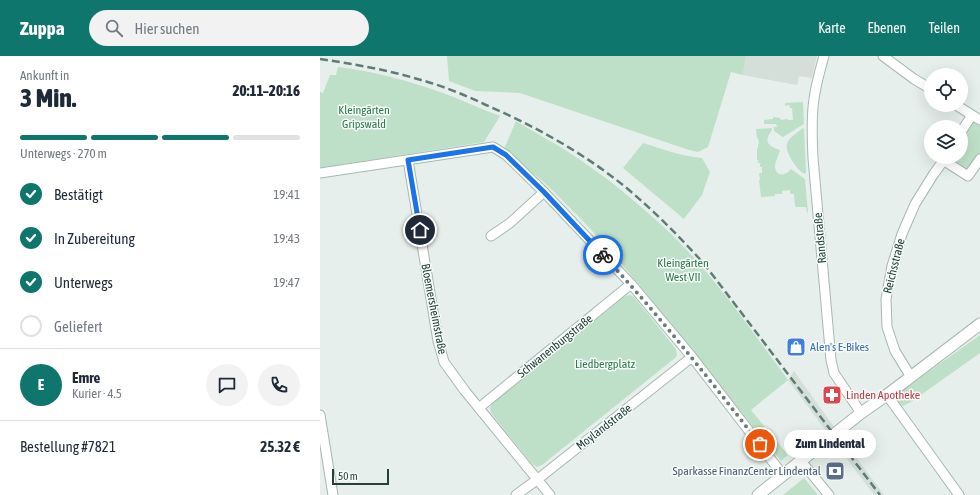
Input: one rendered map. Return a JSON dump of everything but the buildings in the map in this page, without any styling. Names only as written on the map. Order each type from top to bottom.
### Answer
[{"type":"street","name":"Randstraße","points":[[824,56],[817,80],[814,99],[812,134],[831,360],[834,373],[861,413]]},
{"type":"street","points":[[883,56],[924,85]]},
{"type":"street","points":[[967,112],[980,120]]},
{"type":"street","points":[[968,121],[972,115]]},
{"type":"street","points":[[320,173],[493,147],[506,155],[544,192],[630,284],[692,357],[783,475]]},
{"type":"street","name":"Reichsstraße","points":[[951,164],[968,176],[980,159]]},
{"type":"street","name":"Bloemersheimstraße","points":[[408,160],[438,341],[444,362],[550,495]]},
{"type":"street","name":"Reichsstraße","points":[[911,377],[895,351],[887,327],[886,299],[892,266],[902,234],[915,204],[941,164]]},
{"type":"street","points":[[491,236],[510,224],[544,192]]},
{"type":"street","name":"Schwanenburgstraße","points":[[480,407],[630,284]]},
{"type":"street","points":[[758,495],[861,413],[980,324]]},
{"type":"street","name":"Moylandstraße","points":[[516,495],[692,357]]},
{"type":"street","points":[[887,395],[959,495]]},
{"type":"street","points":[[320,415],[333,495]]},
{"type":"street","points":[[801,461],[829,495]]},
{"type":"shaded area","points":[[746,56],[817,56],[812,78],[799,76],[797,85],[743,75]]},
{"type":"shaded area","points":[[794,371],[884,495],[874,495],[788,380]]},
{"type":"green space","points":[[447,56],[746,56],[743,75],[731,72],[708,147],[698,152],[520,93],[475,91],[449,81]]},
{"type":"green space","name":"Kleingärten Gripswald","points":[[338,67],[378,74],[417,84],[500,116],[484,142],[320,168],[320,92],[323,93],[330,75],[336,75]]},
{"type":"green space","points":[[803,102],[804,124],[783,137],[774,131],[774,127],[777,127],[776,124],[764,124],[764,120],[773,119],[773,117],[780,118],[781,120],[793,120],[792,108],[790,108],[789,105],[785,106],[785,103]]},
{"type":"green space","name":"Kleingärten West VII","points":[[516,121],[556,144],[597,171],[623,191],[668,231],[706,271],[723,292],[788,380],[751,410],[788,455],[781,461],[610,250],[547,185],[504,149]]},
{"type":"green space","points":[[975,123],[980,126],[980,155],[968,171],[954,164],[968,164],[968,127],[970,124]]},
{"type":"green space","points":[[772,128],[767,140],[771,146],[780,150],[775,165],[777,173],[784,174],[791,169],[805,179],[807,213],[806,207],[795,206],[794,194],[790,194],[790,190],[782,191],[782,194],[775,194],[775,196],[761,197],[759,173],[762,173],[762,167],[760,167],[761,163],[758,163],[757,160],[757,148],[759,143],[756,129]]},
{"type":"green space","points":[[803,128],[805,174],[794,164],[787,150],[790,139]]},
{"type":"green space","points":[[643,143],[679,154],[702,158],[710,172],[702,195],[684,219],[623,168]]},
{"type":"green space","name":"Liedbergplatz","points":[[630,295],[634,297],[676,349],[677,355],[542,465],[537,467],[532,464],[491,413],[490,408],[492,404],[625,296]]},
{"type":"green space","points":[[980,335],[980,353],[911,402],[903,406],[895,402],[898,400],[896,395]]},
{"type":"green space","points":[[804,478],[818,495],[783,495]]},
{"type":"railway","points":[[320,59],[396,73],[429,82],[462,94],[543,132],[613,177],[678,235],[705,265],[880,495]]},
{"type":"way so far","points":[[603,255],[630,284],[692,357],[760,444]]},
{"type":"place","name":"Alen's E-Bikes","points":[[796,347]]},
{"type":"place","name":"Linden Apotheke","points":[[832,395]]},
{"type":"place","name":"Zum Lindental","points":[[760,444]]},
{"type":"place","name":"Sparkasse FinanzCenter Lindental","points":[[835,471]]},
{"type":"route","points":[[420,230],[408,160],[493,147],[506,155],[544,192],[603,255]]}]
